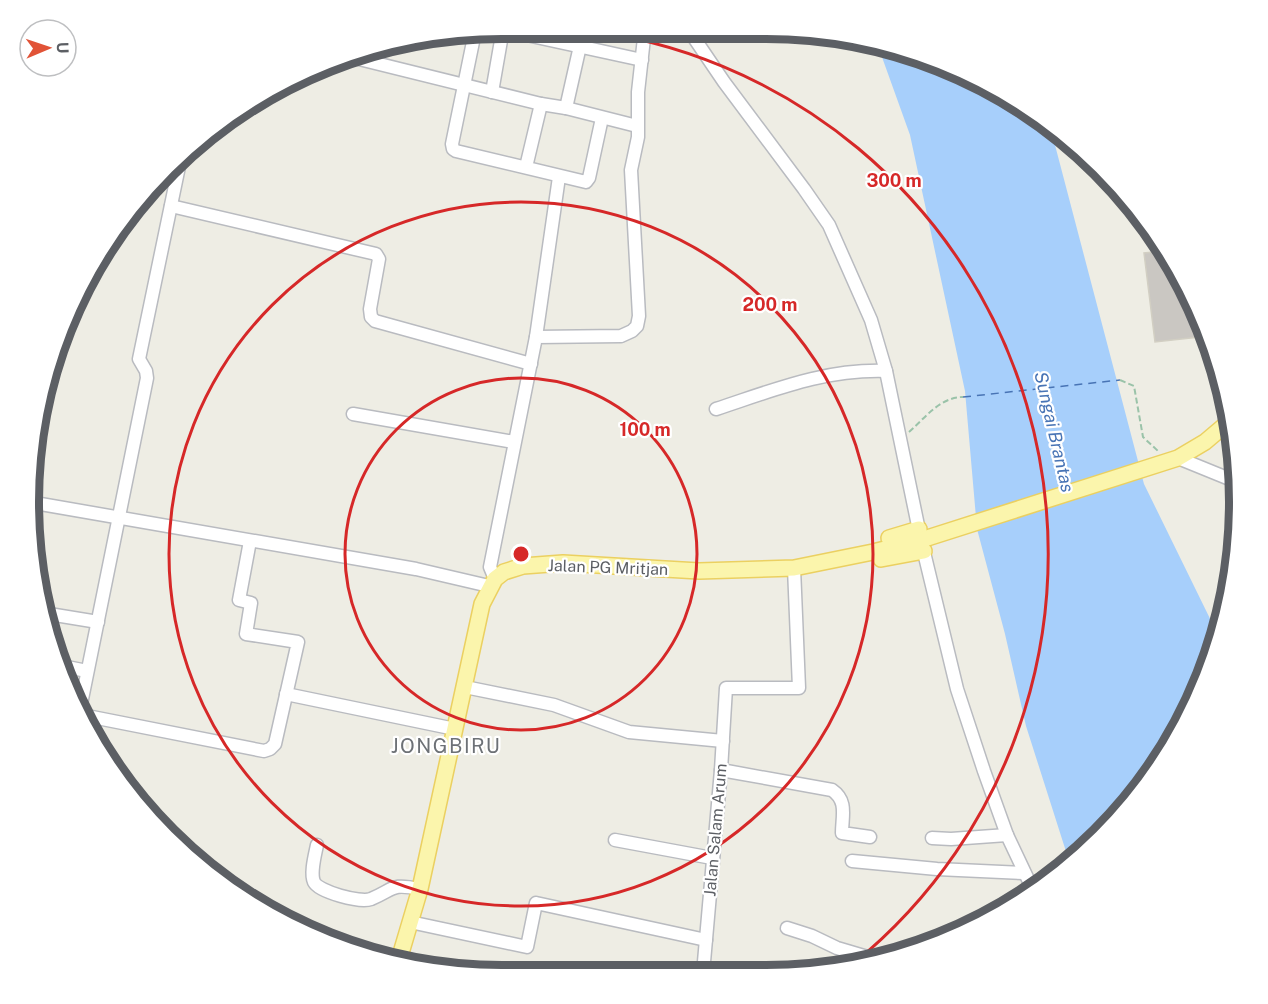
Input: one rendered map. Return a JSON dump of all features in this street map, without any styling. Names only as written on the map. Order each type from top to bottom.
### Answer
[{"type":"main road","name":"Jalan PG Mritjan","points":[[492,583],[504,572],[523,567],[563,563],[699,571],[794,568],[845,558],[922,540],[1178,458],[1205,442],[1223,427]]},
{"type":"main road","points":[[401,953],[420,889],[482,604],[492,583]]},
{"type":"street","points":[[492,92],[500,39]]},
{"type":"street","points":[[549,39],[642,60]]},
{"type":"street","points":[[536,337],[621,336],[637,326],[639,316],[638,272],[631,170],[638,137],[644,39]]},
{"type":"street","points":[[695,39],[829,225],[871,320],[886,371],[957,689],[1007,835],[1029,883]]},
{"type":"street","points":[[474,40],[453,149],[583,183],[589,178],[602,118]]},
{"type":"street","points":[[566,108],[580,46]]},
{"type":"street","points":[[365,60],[637,126]]},
{"type":"street","points":[[526,167],[541,104]]},
{"type":"street","points":[[81,694],[98,622],[147,378],[139,358],[178,172]]},
{"type":"street","points":[[39,504],[492,583],[490,567],[536,337],[559,177]]},
{"type":"street","points":[[171,206],[376,254],[379,259],[370,309],[371,317],[375,321],[531,364]]},
{"type":"street","points":[[716,409],[812,378],[841,372],[886,371]]},
{"type":"street","points":[[353,414],[514,442]]},
{"type":"street","points":[[1178,458],[1228,478]]},
{"type":"street","points":[[92,717],[264,751],[275,744],[298,642],[246,634],[251,603],[239,600],[250,541]]},
{"type":"street","name":"Jalan Salam Arum","points":[[704,965],[726,688],[799,688],[794,568]]},
{"type":"street","points":[[53,615],[98,622]]},
{"type":"street","points":[[70,668],[87,671]]},
{"type":"street","points":[[465,687],[554,705],[629,732],[723,741]]},
{"type":"street","points":[[286,694],[455,729]]},
{"type":"street","points":[[721,770],[832,790],[842,801],[842,833],[870,837]]},
{"type":"street","points":[[932,838],[1007,835]]},
{"type":"street","points":[[615,840],[712,858]]},
{"type":"street","points":[[317,845],[312,879],[324,891],[361,901],[370,900],[396,886],[420,889]]},
{"type":"street","points":[[852,861],[937,869],[1024,873]]},
{"type":"street","points":[[410,922],[527,947],[536,903],[706,940]]},
{"type":"street","points":[[787,928],[812,936],[828,946],[861,955]]},
{"type":"street","points":[[847,957],[849,952]]},
{"type":"path","points":[[1120,380],[1134,386],[1143,437],[1157,451],[1178,458]]},
{"type":"path","points":[[901,441],[944,400],[963,397]]},
{"type":"water","name":"Sungai Brantas","points":[[881,54],[943,74],[971,87],[998,101],[1054,140],[1144,484],[1212,624],[1194,679],[1167,734],[1133,784],[1114,807],[1067,854],[1026,726],[1005,634],[977,529],[965,391],[910,135]]},
{"type":"building","points":[[1155,252],[1181,297],[1198,337],[1155,342],[1144,253]]},
{"type":"ferry route","points":[[963,397],[1120,380]]},
{"type":"district","name":"JONGBIRU","points":[[446,746]]}]
